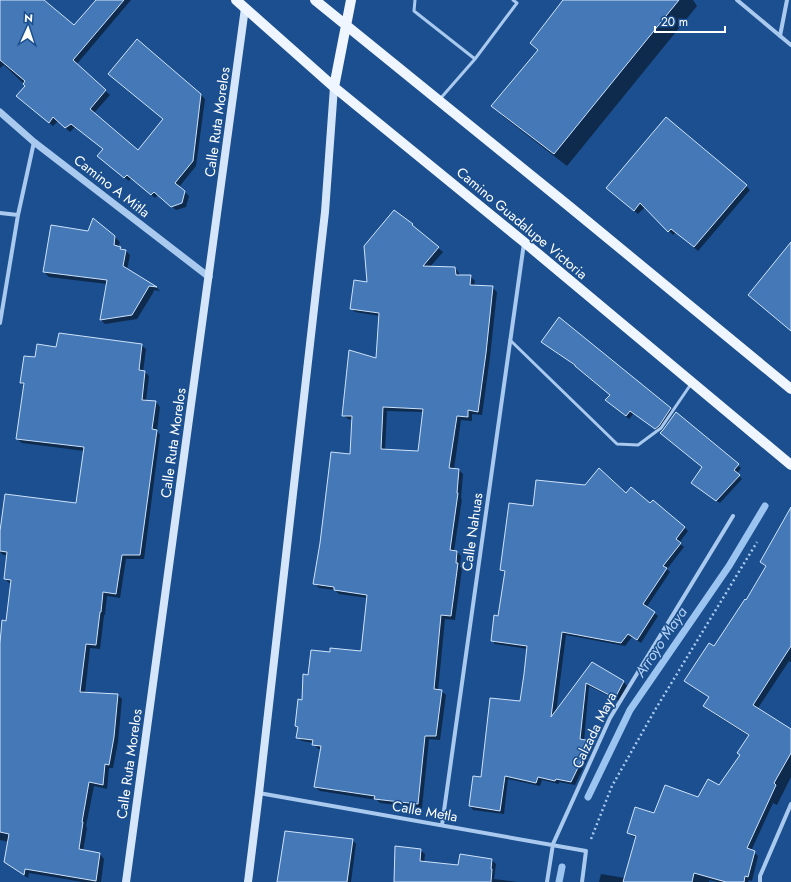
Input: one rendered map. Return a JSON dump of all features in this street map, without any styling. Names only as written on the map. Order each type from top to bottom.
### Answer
[{"type":"main road","name":"Camino Guadalupe Victoria","points":[[236,0],[246,4],[334,87],[524,242],[791,465]]},
{"type":"main road","points":[[314,0],[347,25],[570,206],[791,389]]},
{"type":"main road","points":[[248,882],[325,212],[334,87],[351,0]]},
{"type":"main road","name":"Calle Ruta Morelos","points":[[126,882],[246,4]]},
{"type":"street","points":[[737,0],[791,45]]},
{"type":"street","points":[[780,36],[787,0]]},
{"type":"street","name":"Camino A Mitla","points":[[0,112],[34,142],[209,277]]},
{"type":"street","points":[[0,323],[18,215],[34,142]]},
{"type":"street","points":[[0,213],[18,215]]},
{"type":"street","name":"Calle Nahuas","points":[[442,825],[524,242]]},
{"type":"street","name":"Calzada Maya","points":[[547,882],[554,844],[610,718],[733,516]]},
{"type":"street","name":"Calle Metla","points":[[259,793],[554,844],[586,851]]},
{"type":"street","points":[[760,882],[760,876],[791,804]]},
{"type":"street","points":[[582,882],[586,851]]},
{"type":"lane","points":[[415,0],[414,10],[475,59]]},
{"type":"lane","points":[[439,100],[475,59],[517,3],[513,0]]},
{"type":"lane","points":[[510,340],[617,444],[638,445],[661,428],[692,383]]},
{"type":"path","points":[[586,851],[612,786],[655,710],[757,542]]},
{"type":"building","points":[[0,0],[44,0],[74,25],[96,0],[124,0],[73,60],[106,90],[90,109],[138,150],[163,119],[108,74],[137,39],[201,94],[193,161],[175,183],[185,191],[182,203],[171,207],[154,192],[151,195],[127,175],[124,178],[97,156],[103,149],[71,124],[65,128],[53,117],[49,123],[16,96],[25,86],[23,84],[25,81],[0,60]]},
{"type":"building","points":[[563,0],[679,0],[554,154],[491,106],[538,50],[530,43]]},
{"type":"building","points":[[666,117],[747,185],[694,247],[671,229],[668,232],[640,203],[634,211],[606,188]]},
{"type":"building","points":[[394,210],[413,224],[412,225],[439,247],[423,266],[455,267],[456,275],[471,275],[470,285],[493,286],[478,412],[468,410],[468,417],[457,416],[449,468],[459,469],[458,493],[450,550],[457,551],[456,563],[458,563],[451,616],[441,615],[434,689],[442,690],[436,736],[425,736],[418,804],[374,799],[375,796],[314,787],[321,746],[312,745],[313,740],[296,738],[298,727],[295,726],[298,699],[302,700],[303,674],[308,675],[311,650],[330,652],[330,648],[361,651],[367,595],[334,590],[334,587],[313,584],[320,543],[331,452],[350,454],[352,416],[342,416],[349,350],[376,358],[379,313],[350,309],[354,280],[367,282],[364,246]],"holes":[[[383,407],[423,409],[418,451],[381,449]]]},
{"type":"building","points":[[93,218],[115,236],[114,245],[121,247],[120,249],[126,250],[123,266],[157,287],[149,286],[132,315],[100,320],[107,280],[43,272],[51,225],[88,231]]},
{"type":"building","points":[[791,242],[791,331],[748,295]]},
{"type":"building","points":[[559,317],[671,408],[659,426],[655,429],[630,411],[626,416],[605,400],[610,395],[575,365],[541,342]]},
{"type":"building","points":[[59,333],[142,344],[139,370],[145,371],[142,400],[156,401],[152,429],[157,430],[140,555],[122,555],[116,594],[103,592],[96,645],[86,644],[80,692],[118,694],[114,737],[109,765],[105,764],[103,785],[89,782],[82,822],[79,849],[100,853],[96,881],[25,869],[24,875],[4,862],[9,834],[0,832],[0,643],[2,620],[6,621],[11,580],[4,579],[7,552],[0,551],[0,531],[5,494],[76,503],[84,447],[16,439],[24,383],[20,383],[24,356],[35,357],[37,344],[56,347]]},
{"type":"building","points":[[676,412],[739,464],[734,470],[740,475],[716,501],[691,483],[702,467],[660,433]]},
{"type":"building","points":[[599,468],[626,493],[631,487],[650,503],[653,500],[685,527],[676,539],[681,543],[663,566],[667,568],[643,604],[655,612],[637,640],[628,634],[621,643],[562,632],[551,717],[592,662],[624,681],[615,698],[586,683],[580,739],[591,741],[571,782],[556,779],[555,781],[538,777],[536,783],[505,776],[500,811],[469,806],[473,776],[481,777],[490,698],[520,701],[524,674],[527,646],[491,641],[494,615],[498,616],[505,571],[500,570],[509,503],[533,506],[536,480],[585,485]]},
{"type":"building","points":[[791,507],[791,646],[753,705],[791,729],[791,753],[774,783],[776,785],[747,848],[755,851],[748,877],[745,876],[744,882],[726,882],[694,873],[692,882],[623,882],[636,836],[627,833],[635,807],[654,813],[665,785],[698,797],[708,779],[719,785],[740,755],[737,753],[749,735],[703,706],[709,697],[684,681],[709,643],[714,646],[745,599],[746,600],[766,566],[760,562]]},
{"type":"building","points":[[285,831],[353,839],[347,882],[277,882]]},
{"type":"building","points":[[395,846],[421,849],[420,861],[458,865],[460,854],[492,859],[491,882],[394,882]]},
{"type":"waterway","name":"Arroyo Maya","points":[[588,797],[630,710],[729,566],[765,506]]},
{"type":"waterway","name":"Arroyo Maya","points":[[559,882],[562,867]]}]
